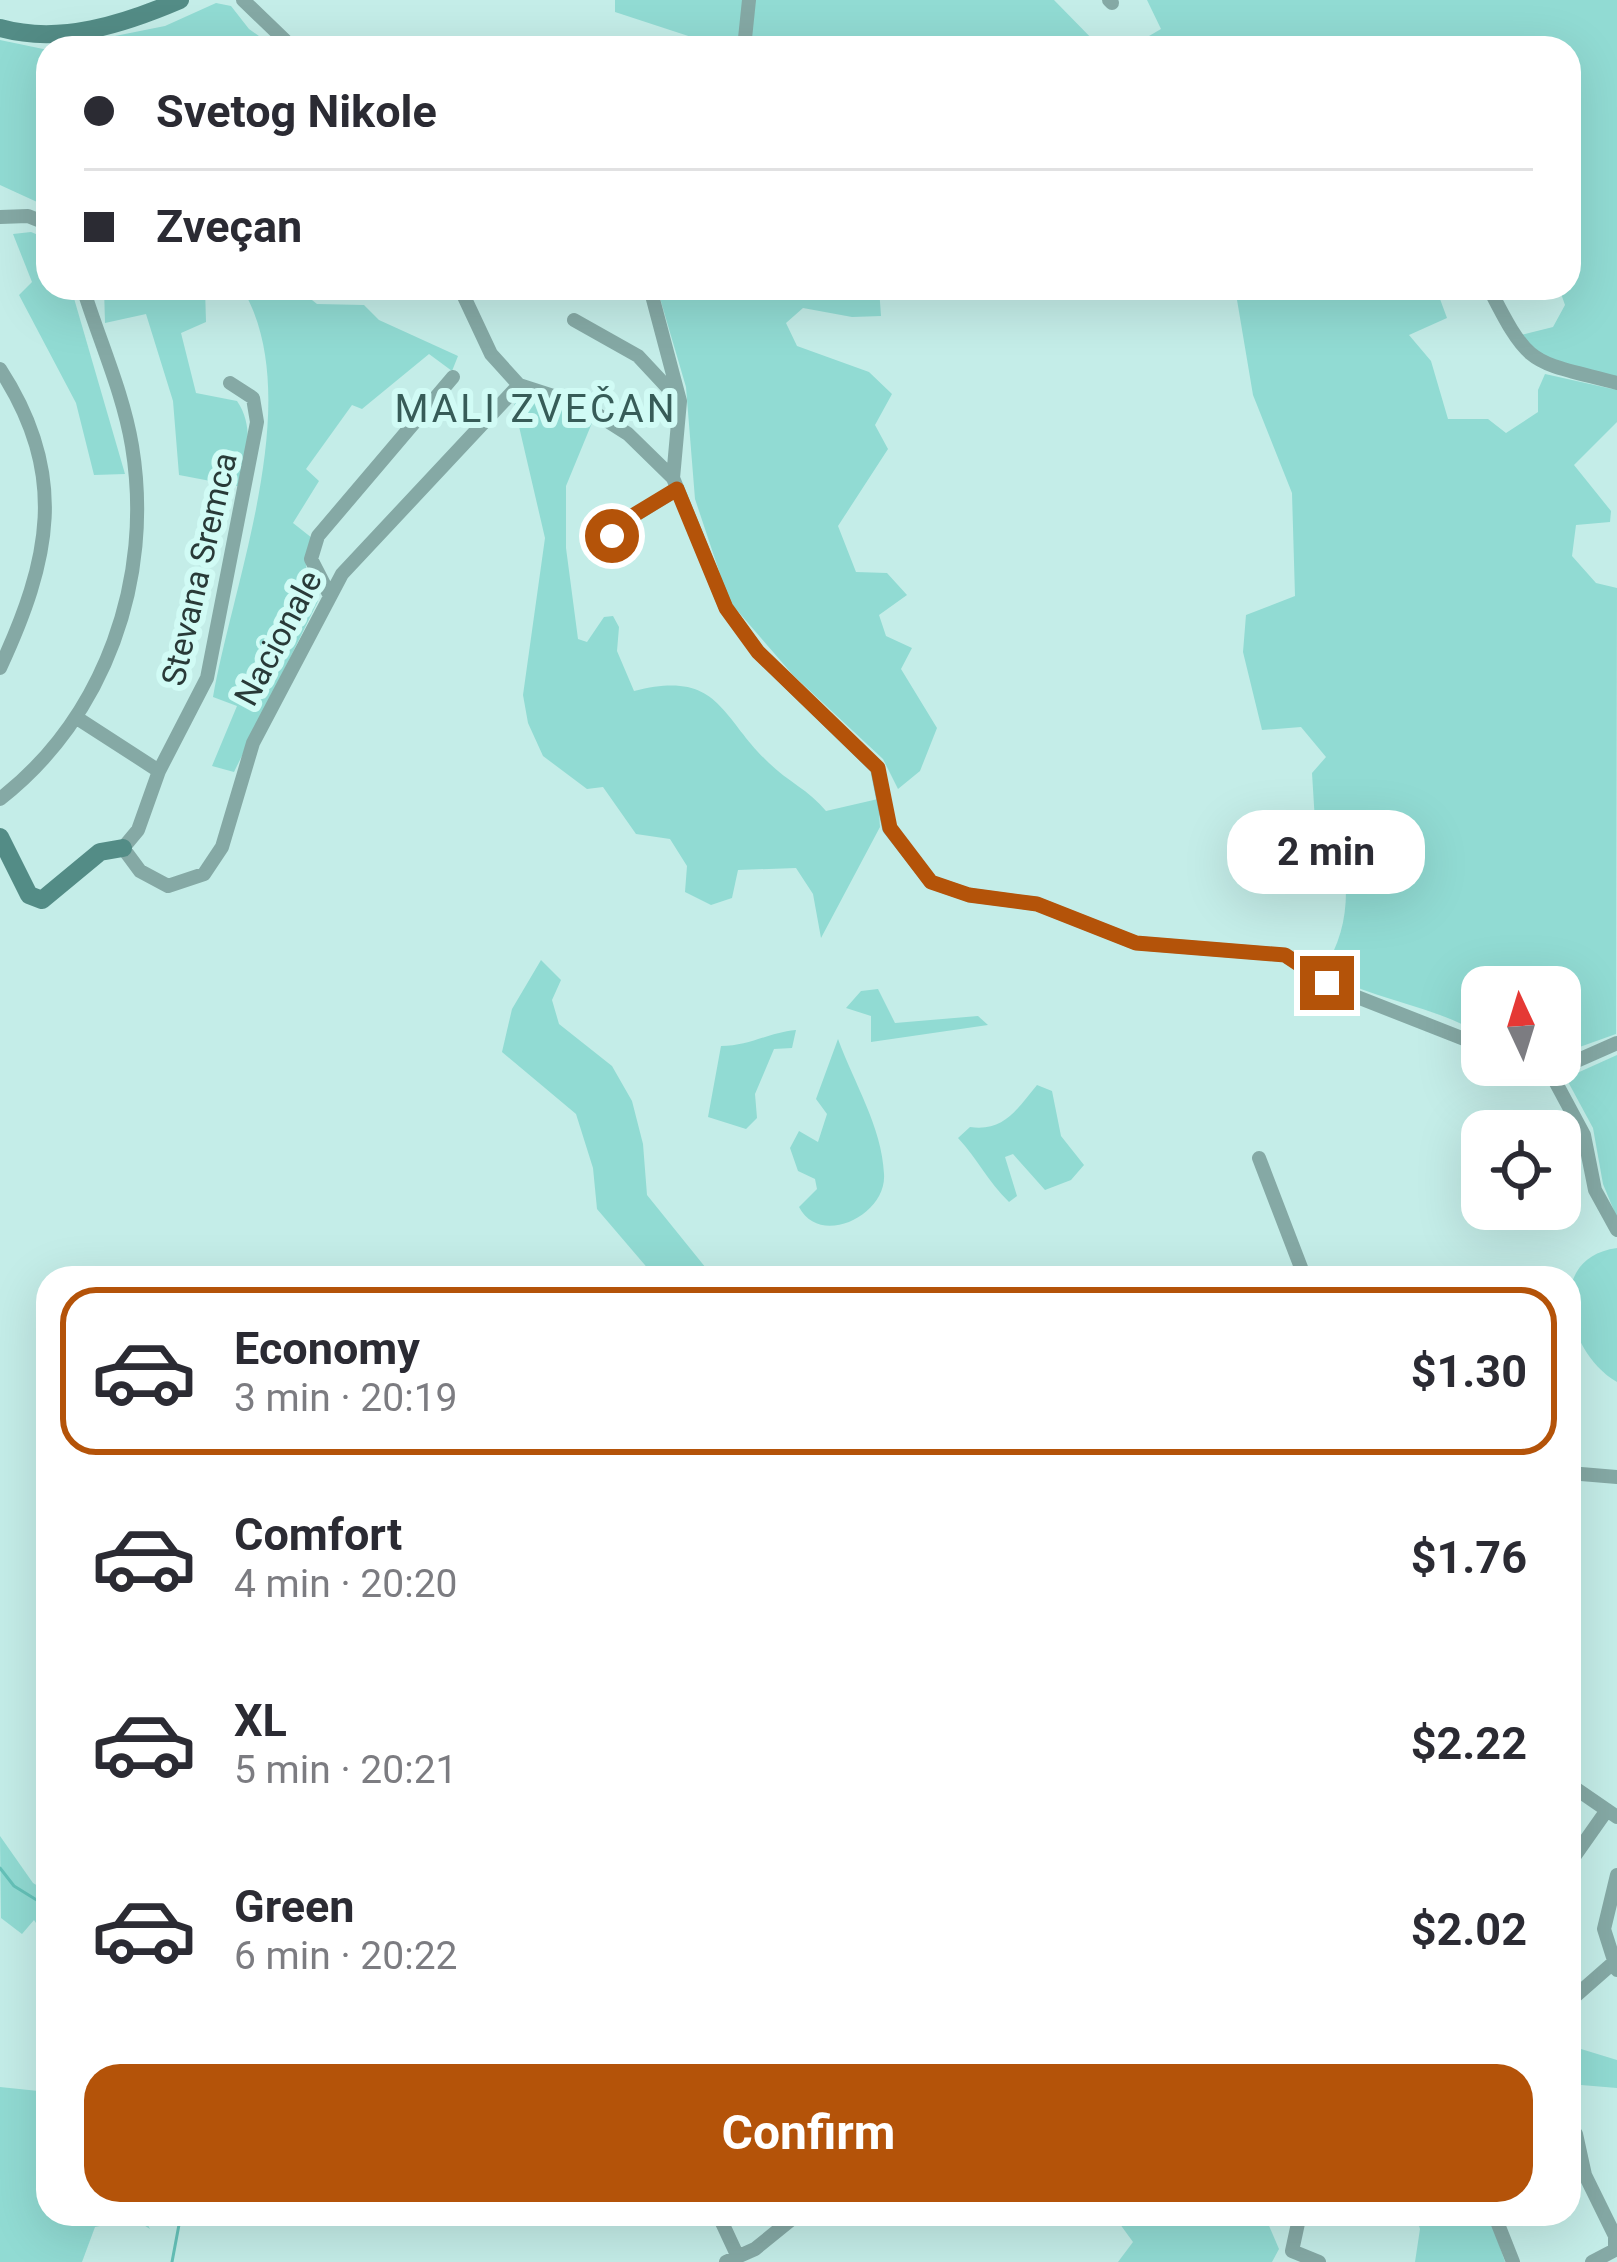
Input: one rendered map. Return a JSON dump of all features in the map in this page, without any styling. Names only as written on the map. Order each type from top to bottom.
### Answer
[{"type":"street","points":[[0,28],[32,36],[71,34],[180,0]]},
{"type":"street","points":[[244,0],[281,36]]},
{"type":"street","points":[[745,36],[748,0]]},
{"type":"street","points":[[0,217],[36,219]]},
{"type":"street","points":[[0,799],[38,769],[76,718],[123,618],[135,557],[132,447],[87,300]]},
{"type":"street","points":[[466,300],[491,354],[519,385],[584,406],[628,434],[675,483],[726,608],[758,652],[878,768],[890,828],[931,882],[969,895],[1037,904],[1136,943],[1285,955],[1347,993],[1461,1038]]},
{"type":"street","points":[[604,552],[624,521],[675,483],[680,401],[653,300]]},
{"type":"street","points":[[1494,300],[1504,326],[1529,356],[1617,383]]},
{"type":"street","points":[[574,320],[638,356],[680,401]]},
{"type":"street","points":[[0,369],[34,434],[44,484],[45,540],[29,608],[0,668]]},
{"type":"street","points":[[330,596],[311,559],[318,536],[453,377]]},
{"type":"street","name":"Stevana Sremca","points":[[123,848],[138,830],[159,771],[207,678],[252,469],[257,422],[253,398],[230,383]]},
{"type":"street","name":"Nacionale","points":[[123,848],[140,871],[168,886],[204,874],[222,847],[253,743],[342,574],[519,385]]},
{"type":"street","points":[[76,718],[159,771]]},
{"type":"street","points":[[0,837],[29,895],[42,900],[100,852],[123,848]]},
{"type":"street","points":[[1581,1054],[1617,1043]]},
{"type":"street","points":[[1554,1086],[1584,1135],[1595,1190],[1617,1230]]},
{"type":"street","points":[[1259,1158],[1300,1266]]},
{"type":"street","points":[[1581,1474],[1617,1478]]},
{"type":"street","points":[[1581,1792],[1612,1814],[1581,1850]]},
{"type":"street","points":[[1581,1992],[1615,1966],[1604,1929],[1617,1874]]},
{"type":"street","points":[[1581,2154],[1615,2236],[1609,2259],[1592,2262]]},
{"type":"street","points":[[722,2226],[732,2260],[781,2226]]},
{"type":"street","points":[[1297,2226],[1292,2251],[1319,2262]]},
{"type":"street","points":[[1499,2226],[1513,2262]]},
{"type":"shaded area","points":[[615,0],[1054,0],[1089,36],[688,36],[615,12]]},
{"type":"shaded area","points":[[1147,0],[1617,0],[1617,377],[1552,359],[1521,335],[1553,327],[1563,300],[1581,300],[1581,36],[1149,36],[1161,29]]},
{"type":"shaded area","points":[[216,3],[231,6],[259,36],[115,36],[165,26]]},
{"type":"shaded area","points":[[0,40],[36,48],[36,202],[0,185]]},
{"type":"shaded area","points":[[13,234],[36,234],[36,300],[74,300],[125,474],[94,475],[76,403],[19,295],[32,282]]},
{"type":"shaded area","points":[[104,300],[205,300],[206,322],[181,333],[196,393],[237,401],[243,411],[248,442],[242,487],[179,475],[173,401],[146,314],[105,323]]},
{"type":"shaded area","points":[[247,300],[364,305],[379,320],[458,356],[452,371],[429,354],[362,409],[352,405],[306,469],[319,481],[293,523],[312,538],[306,563],[318,601],[234,772],[212,766],[237,706],[213,697],[260,489],[268,381],[260,332]]},
{"type":"shaded area","points":[[661,300],[880,300],[881,316],[852,317],[803,308],[786,323],[797,346],[869,372],[892,394],[875,425],[888,449],[838,526],[856,572],[887,573],[907,595],[879,615],[886,636],[912,648],[901,669],[937,728],[920,771],[898,789],[883,759],[793,675],[729,601],[695,499],[686,387]]},
{"type":"shaded area","points":[[1237,300],[1440,300],[1447,318],[1409,335],[1431,361],[1448,419],[1488,419],[1506,433],[1538,412],[1538,390],[1545,374],[1617,390],[1617,422],[1574,465],[1611,511],[1610,522],[1576,525],[1572,556],[1596,583],[1617,588],[1616,1034],[1581,1046],[1581,966],[1461,966],[1461,1024],[1323,971],[1340,933],[1346,891],[1318,870],[1312,773],[1326,757],[1301,727],[1262,730],[1243,652],[1246,615],[1295,596],[1292,493],[1253,395]]},
{"type":"shaded area","points":[[531,394],[594,418],[566,486],[566,548],[578,639],[587,642],[604,617],[613,616],[619,627],[617,651],[634,691],[684,686],[702,692],[769,763],[826,811],[878,799],[880,827],[821,938],[813,894],[796,868],[738,870],[732,898],[711,905],[685,892],[687,866],[670,839],[636,834],[603,787],[587,789],[543,756],[528,723],[523,695],[545,538],[514,405],[520,396]]},
{"type":"shaded area","points":[[541,960],[561,980],[552,1000],[559,1024],[612,1066],[632,1101],[643,1144],[647,1195],[704,1266],[646,1266],[597,1209],[593,1168],[576,1114],[502,1052],[512,1009]]},
{"type":"shaded area","points":[[878,989],[895,1023],[978,1016],[988,1025],[871,1042],[871,1016],[846,1008],[861,991]]},
{"type":"shaded area","points":[[796,1030],[792,1048],[774,1049],[755,1094],[757,1118],[746,1129],[708,1117],[721,1046]]},
{"type":"shaded area","points":[[838,1039],[873,1122],[884,1174],[882,1189],[864,1213],[836,1225],[822,1225],[799,1207],[817,1189],[815,1179],[798,1171],[790,1148],[799,1131],[818,1142],[827,1114],[816,1099]]},
{"type":"shaded area","points":[[1617,1055],[1617,1218],[1603,1184],[1593,1128],[1570,1086],[1581,1086],[1581,1071]]},
{"type":"shaded area","points":[[1037,1085],[1052,1091],[1061,1136],[1084,1165],[1071,1180],[1045,1190],[1013,1154],[1005,1157],[1017,1196],[1009,1202],[958,1138],[970,1127],[1001,1122]]},
{"type":"shaded area","points":[[1617,1248],[1617,1382],[1599,1368],[1581,1342],[1581,1267],[1594,1255]]},
{"type":"shaded area","points":[[0,1836],[36,1885],[36,1923],[34,1920],[22,1934],[1,1918]]},
{"type":"shaded area","points":[[1581,2049],[1617,2060],[1617,2088],[1581,2085]]},
{"type":"shaded area","points":[[0,2087],[36,2091],[36,2226],[100,2226],[95,2227],[82,2262],[0,2262]]},
{"type":"shaded area","points":[[1121,2226],[1269,2226],[1279,2249],[1272,2262],[1118,2262],[1133,2242]]},
{"type":"shaded area","points":[[1493,2226],[1505,2262],[1415,2262],[1420,2229]]},
{"type":"waterway","points":[[0,1868],[14,1886],[36,1900]]},
{"type":"waterway","points":[[172,2262],[179,2226]]},
{"type":"district","name":"MALI ZVEČAN","points":[[536,409]]},
{"type":"route","points":[[612,536],[624,521],[677,489],[726,608],[758,652],[878,768],[884,779],[890,828],[931,882],[969,895],[1037,904],[1136,943],[1268,950],[1285,955],[1327,983]]}]
